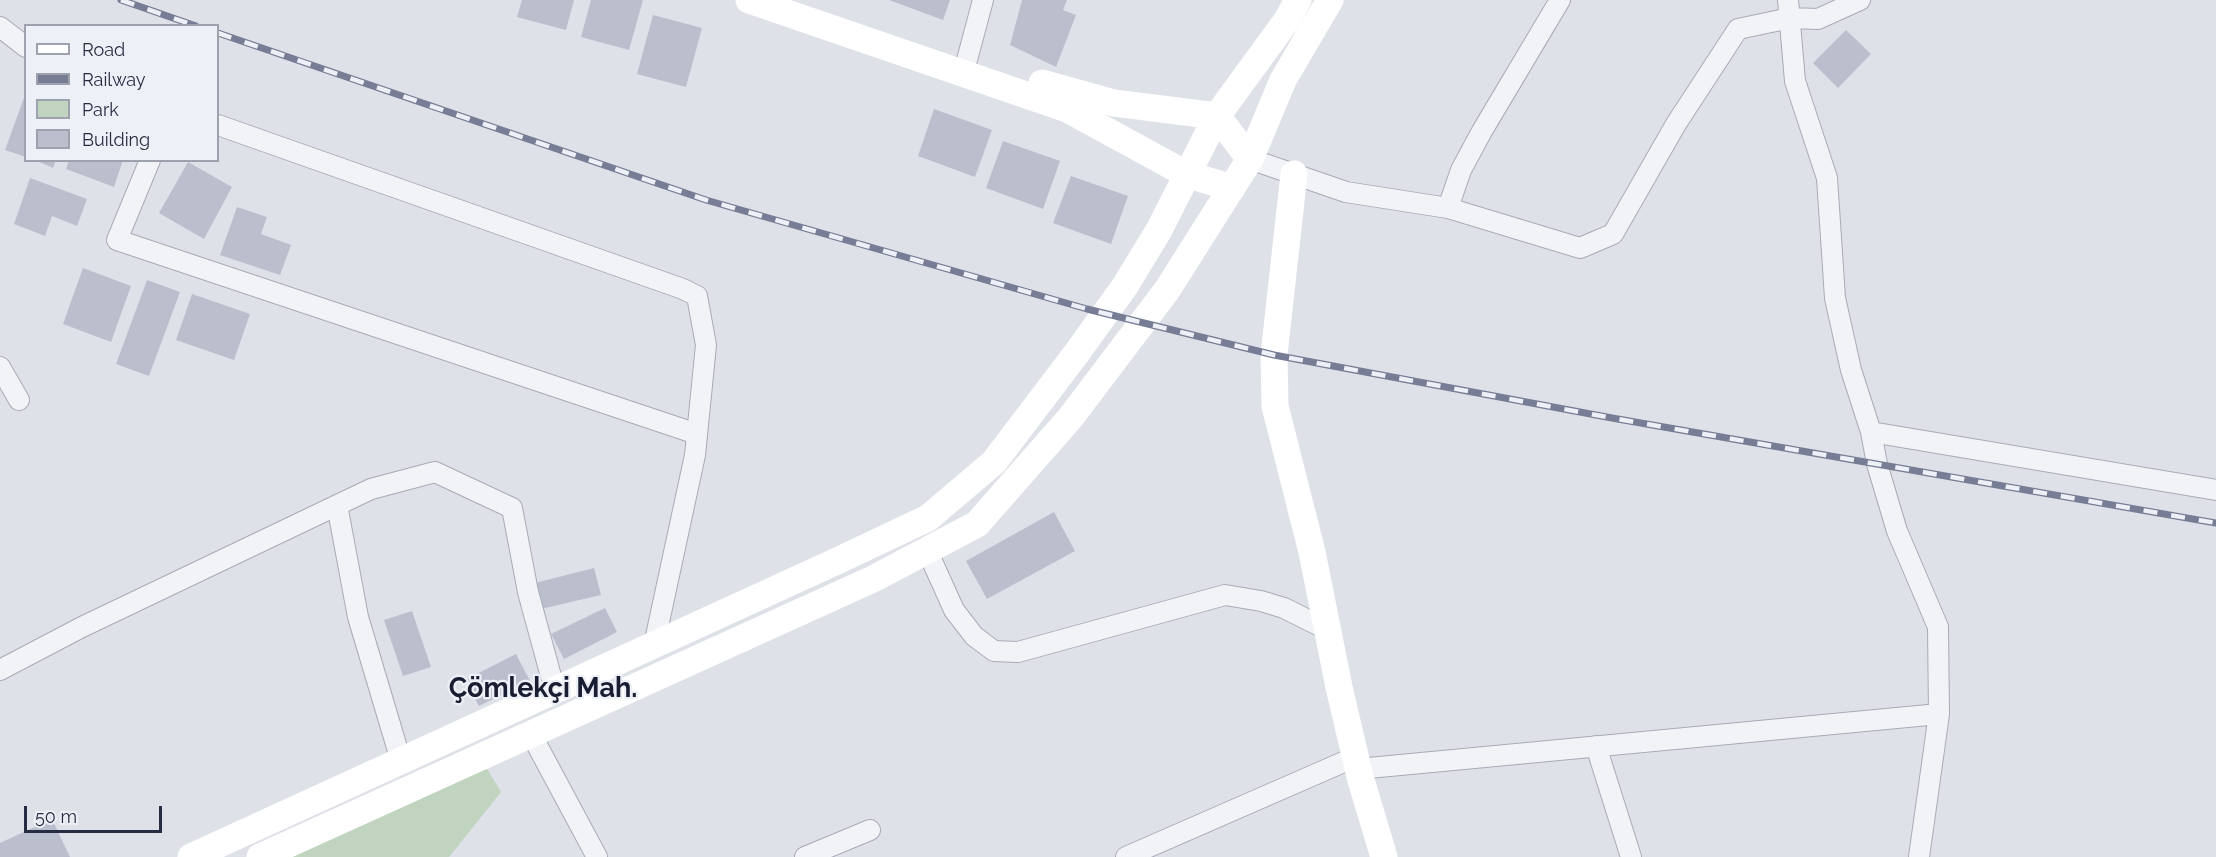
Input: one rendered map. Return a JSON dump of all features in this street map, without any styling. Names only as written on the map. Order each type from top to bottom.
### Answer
[{"type":"main road","points":[[749,0],[1067,109],[1186,174],[1232,188]]},
{"type":"main road","points":[[800,0],[967,60],[1114,104],[1216,116],[1250,159]]},
{"type":"main road","points":[[260,857],[873,579],[977,524],[1071,417],[1167,290],[1250,159],[1283,80],[1330,0]]},
{"type":"main road","points":[[192,857],[928,518],[994,462],[1125,286],[1159,230],[1216,116],[1288,7]]},
{"type":"main road","points":[[1294,174],[1274,355],[1275,406],[1312,552],[1356,763],[1384,857]]},
{"type":"street","points":[[967,60],[982,0]]},
{"type":"street","points":[[1448,208],[1461,170],[1482,131],[1560,0]]},
{"type":"street","points":[[1250,159],[1346,192],[1448,208],[1580,248],[1613,234],[1676,124],[1738,29],[1789,9],[1818,19],[1860,0]]},
{"type":"street","points":[[1789,9],[1795,81],[1827,178],[1835,298],[1851,370],[1871,432],[1877,464],[1897,531],[1938,627],[1939,714],[1919,857]]},
{"type":"street","points":[[0,27],[24,45]]},
{"type":"street","points":[[219,125],[683,289],[697,296],[706,345],[695,455],[654,645]]},
{"type":"street","points":[[149,162],[117,240],[697,434]]},
{"type":"street","points":[[0,367],[19,400]]},
{"type":"street","points":[[1871,432],[2216,490]]},
{"type":"street","points":[[0,670],[82,627],[371,489],[435,472],[512,508],[528,592],[555,691]]},
{"type":"street","points":[[337,506],[358,617],[401,761]]},
{"type":"street","points":[[927,550],[954,610],[974,636],[994,651],[1018,652],[1225,595],[1261,601],[1284,608],[1328,630]]},
{"type":"street","points":[[1126,857],[1356,763],[1596,746],[1939,714]]},
{"type":"street","points":[[531,734],[597,857]]},
{"type":"street","points":[[1596,746],[1631,857]]},
{"type":"street","points":[[805,857],[870,830]]},
{"type":"green space","points":[[486,767],[501,792],[449,857],[291,857]]},
{"type":"building","points":[[522,0],[574,0],[566,30],[517,17]]},
{"type":"building","points":[[591,0],[643,0],[629,50],[581,37]]},
{"type":"building","points":[[889,0],[950,0],[943,20]]},
{"type":"building","points":[[1022,0],[1067,0],[1063,10],[1076,15],[1056,67],[1010,45]]},
{"type":"building","points":[[653,15],[702,28],[686,87],[637,74]]},
{"type":"building","points":[[1846,30],[1871,54],[1838,88],[1813,63]]},
{"type":"building","points":[[24,98],[24,156],[5,150]]},
{"type":"building","points":[[934,109],[992,130],[975,177],[918,156]]},
{"type":"building","points":[[1003,141],[1060,161],[1043,209],[986,188]]},
{"type":"building","points":[[40,162],[55,162],[53,168]]},
{"type":"building","points":[[68,162],[122,162],[114,187],[66,169]]},
{"type":"building","points":[[188,162],[232,187],[204,239],[159,213]]},
{"type":"building","points":[[1071,176],[1128,196],[1111,244],[1053,223]]},
{"type":"building","points":[[30,178],[87,199],[77,226],[52,216],[45,236],[14,224]]},
{"type":"building","points":[[237,207],[267,217],[261,234],[291,245],[280,275],[220,255]]},
{"type":"building","points":[[83,268],[131,286],[111,342],[63,324]]},
{"type":"building","points":[[147,280],[180,292],[149,376],[116,364]]},
{"type":"building","points":[[192,294],[250,314],[234,360],[176,340]]},
{"type":"building","points":[[1054,512],[1075,551],[987,599],[966,561]]},
{"type":"building","points":[[594,568],[601,595],[541,609],[535,583]]},
{"type":"building","points":[[605,608],[617,632],[564,659],[551,634]]},
{"type":"building","points":[[412,611],[431,667],[403,676],[384,620]]},
{"type":"building","points":[[516,654],[530,681],[479,706],[465,680]]},
{"type":"building","points":[[52,819],[70,857],[0,857],[0,843]]},
{"type":"railway","points":[[121,0],[190,24]]},
{"type":"railway","points":[[219,33],[706,200],[1087,309],[1274,355],[1612,418],[2216,523]]},
{"type":"district","name":"Çömlekçi Mah.","points":[[543,689]]}]
